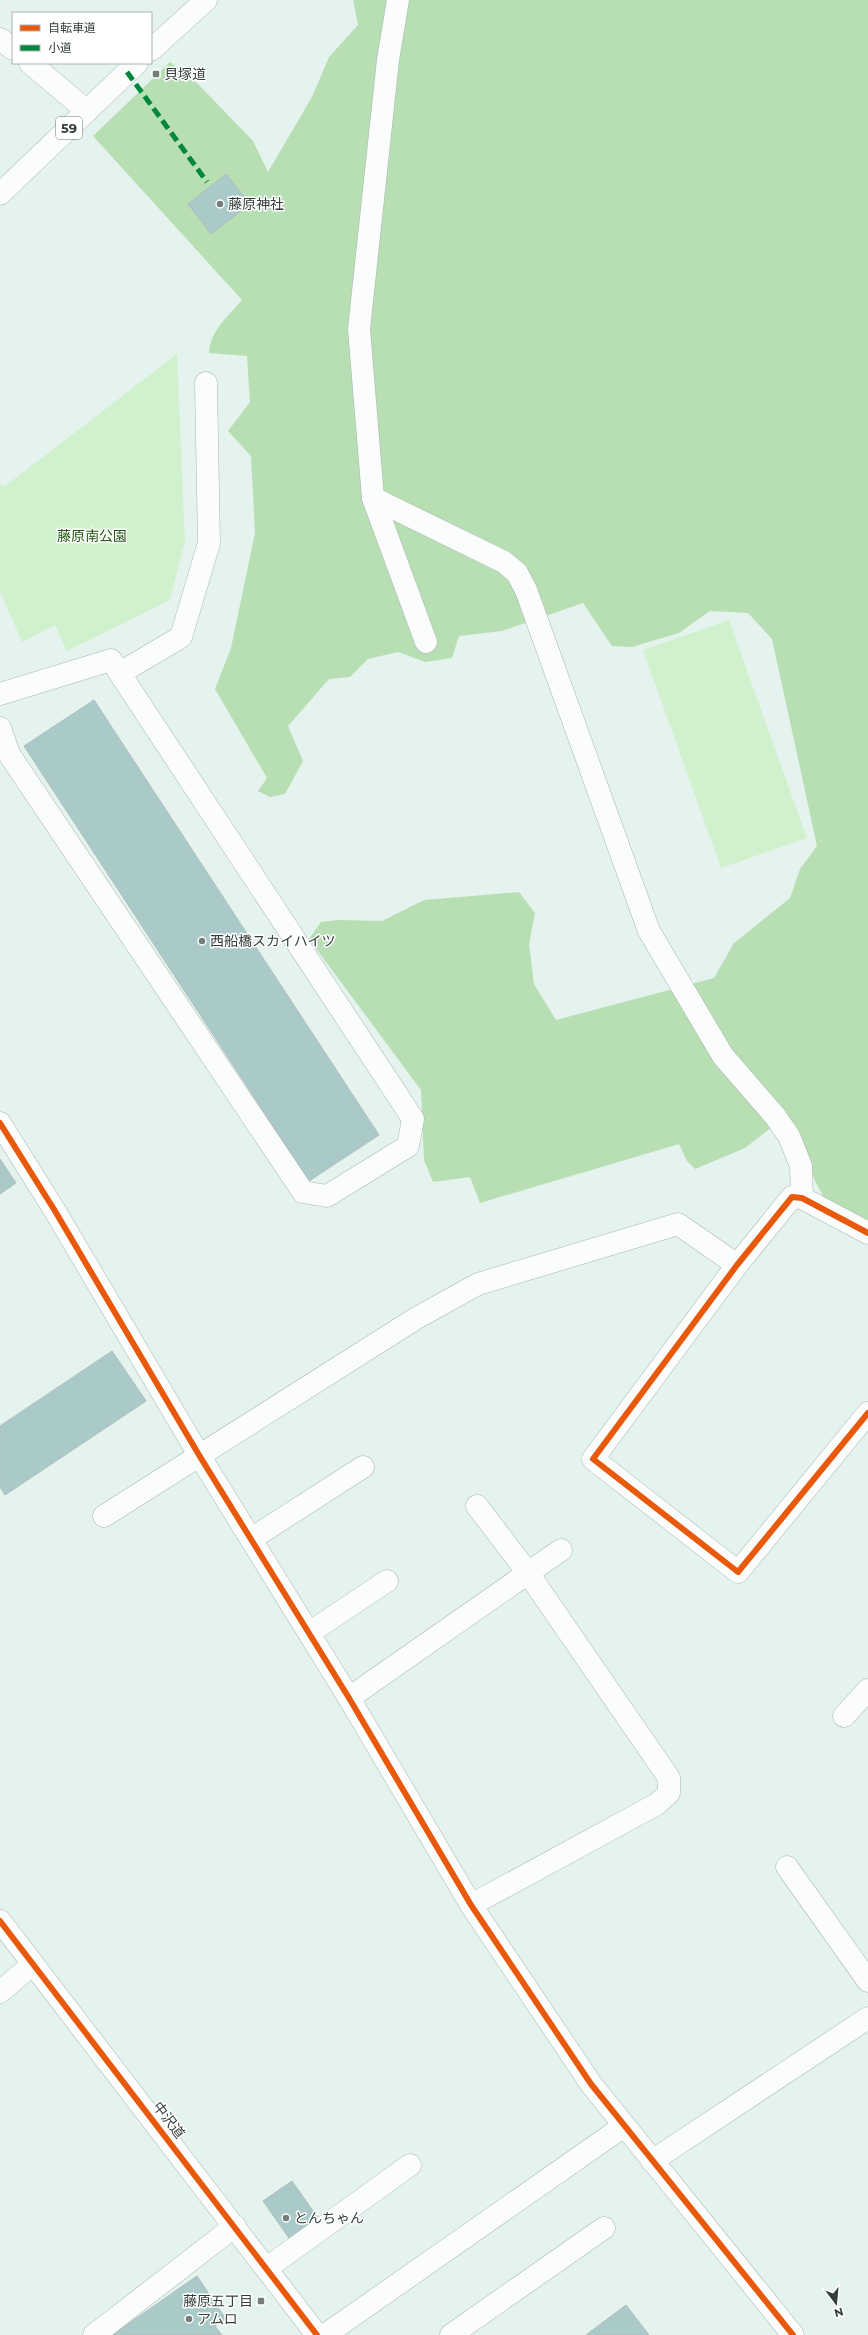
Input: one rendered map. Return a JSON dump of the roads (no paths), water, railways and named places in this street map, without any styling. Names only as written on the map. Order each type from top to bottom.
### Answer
[{"type":"street","points":[[152,49],[206,0]]},
{"type":"street","points":[[398,0],[388,60],[359,329],[373,498],[426,642]]},
{"type":"street","points":[[0,39],[12,48]]},
{"type":"street","points":[[31,64],[87,111]]},
{"type":"street","name":"59","points":[[0,194],[136,64]]},
{"type":"street","points":[[120,673],[182,637],[209,543],[206,383]]},
{"type":"street","points":[[373,498],[504,562],[517,573],[526,590],[649,931],[723,1056],[775,1116],[789,1136],[801,1166],[802,1198]]},
{"type":"street","points":[[0,694],[111,660],[413,1120],[408,1146],[327,1196],[303,1192],[9,754],[0,728]]},
{"type":"street","points":[[0,1123],[55,1211],[199,1455],[349,1698],[471,1906],[591,2084],[793,2335]]},
{"type":"street","points":[[868,1233],[802,1198],[792,1197],[737,1265],[593,1458],[738,1572],[868,1413]]},
{"type":"street","points":[[104,1516],[415,1319],[478,1284],[678,1224],[737,1265]]},
{"type":"street","points":[[250,1539],[363,1467]]},
{"type":"street","points":[[471,1906],[657,1804],[670,1793],[669,1778],[528,1573],[477,1506]]},
{"type":"street","points":[[349,1698],[561,1550]]},
{"type":"street","points":[[309,1633],[387,1581]]},
{"type":"street","points":[[844,1716],[868,1690]]},
{"type":"street","points":[[787,1867],[868,1981]]},
{"type":"street","name":"中沢道","points":[[0,1921],[318,2335]]},
{"type":"street","points":[[0,1992],[33,1964]]},
{"type":"street","points":[[652,2161],[868,2018]]},
{"type":"street","points":[[325,2335],[624,2126]]},
{"type":"street","points":[[267,2268],[410,2165]]},
{"type":"street","points":[[94,2335],[235,2226]]},
{"type":"street","points":[[451,2335],[604,2228]]},
{"type":"place","name":"貝塚道","points":[[156,74]]},
{"type":"place","name":"藤原神社","points":[[220,204]]},
{"type":"place","name":"西船橋スカイハイツ","points":[[202,941]]},
{"type":"place","name":"とんちゃん","points":[[286,2218]]},
{"type":"place","name":"藤原五丁目","points":[[261,2301]]},
{"type":"place","name":"アムロ","points":[[189,2319]]},
{"type":"park label","name":"藤原南公園","points":[[92,536]]}]
